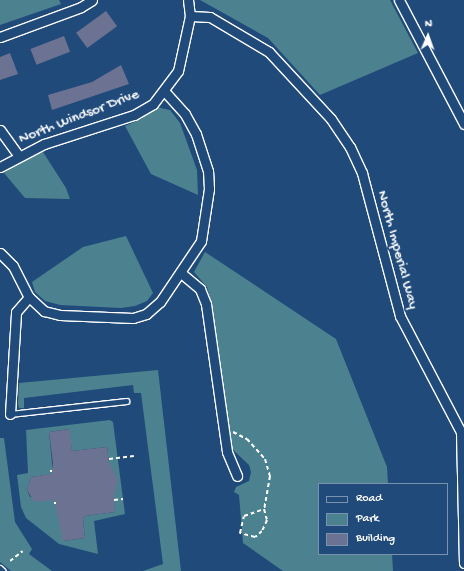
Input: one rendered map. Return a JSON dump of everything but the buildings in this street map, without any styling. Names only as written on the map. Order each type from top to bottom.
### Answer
[{"type":"street","points":[[0,37],[81,7],[92,0]]},
{"type":"street","name":"North Windsor Drive","points":[[0,166],[18,155],[134,115],[153,104],[178,71],[190,16],[188,0]]},
{"type":"street","points":[[399,0],[464,124]]},
{"type":"street","name":"North Imperial Way","points":[[190,16],[210,18],[269,52],[330,119],[350,147],[362,173],[400,316],[461,432],[464,563]]},
{"type":"street","points":[[0,253],[13,266],[29,297],[44,311],[60,315],[133,318],[146,314],[160,302],[181,273],[201,241],[209,207],[208,177],[196,134],[185,114],[164,91]]},
{"type":"street","points":[[0,130],[18,155]]},
{"type":"street","points":[[181,273],[200,289],[206,304],[227,452],[237,476]]},
{"type":"street","points":[[10,414],[16,312],[29,297]]},
{"type":"lane","points":[[10,414],[126,401]]},
{"type":"lane","points":[[0,568],[3,571]]},
{"type":"path","points":[[223,427],[247,439],[265,459],[270,476],[264,509],[267,520],[262,531],[255,536],[246,537],[240,533],[244,516],[264,509]]},
{"type":"path","points":[[109,459],[134,456]]},
{"type":"path","points":[[114,500],[123,499]]},
{"type":"path","points":[[10,561],[23,552]]},
{"type":"green space","points":[[0,0],[59,0],[61,4],[0,25]]},
{"type":"green space","points":[[200,0],[390,0],[418,53],[320,95],[268,38]]},
{"type":"green space","points":[[156,107],[170,110],[180,123],[197,170],[198,195],[151,174],[125,126],[141,119]]},
{"type":"green space","points":[[43,152],[66,188],[70,199],[25,198],[4,173],[25,159]]},
{"type":"green space","points":[[126,236],[153,293],[147,301],[135,306],[121,308],[60,305],[45,301],[35,292],[32,282],[83,247]]},
{"type":"green space","points":[[205,252],[336,339],[387,467],[388,483],[318,483],[318,555],[392,555],[393,571],[283,571],[243,543],[239,495],[234,492],[236,487],[249,481],[251,472],[249,465],[231,448],[211,302],[207,287],[194,272]]},
{"type":"green space","points":[[158,370],[181,571],[143,571],[163,564],[141,393],[134,393],[133,385],[24,398],[24,408],[19,408],[18,404],[19,383]]},
{"type":"green space","points":[[110,420],[113,422],[125,514],[94,521],[98,554],[59,544],[26,518],[21,507],[17,475],[28,473],[26,430]],"holes":[[[69,429],[72,451],[107,447],[115,512],[85,516],[83,519],[85,538],[64,541],[56,500],[30,497],[27,490],[31,477],[53,474],[49,432]]]},
{"type":"green space","points":[[0,438],[4,438],[15,522],[32,549],[29,554],[52,571],[11,571],[0,562]]}]
